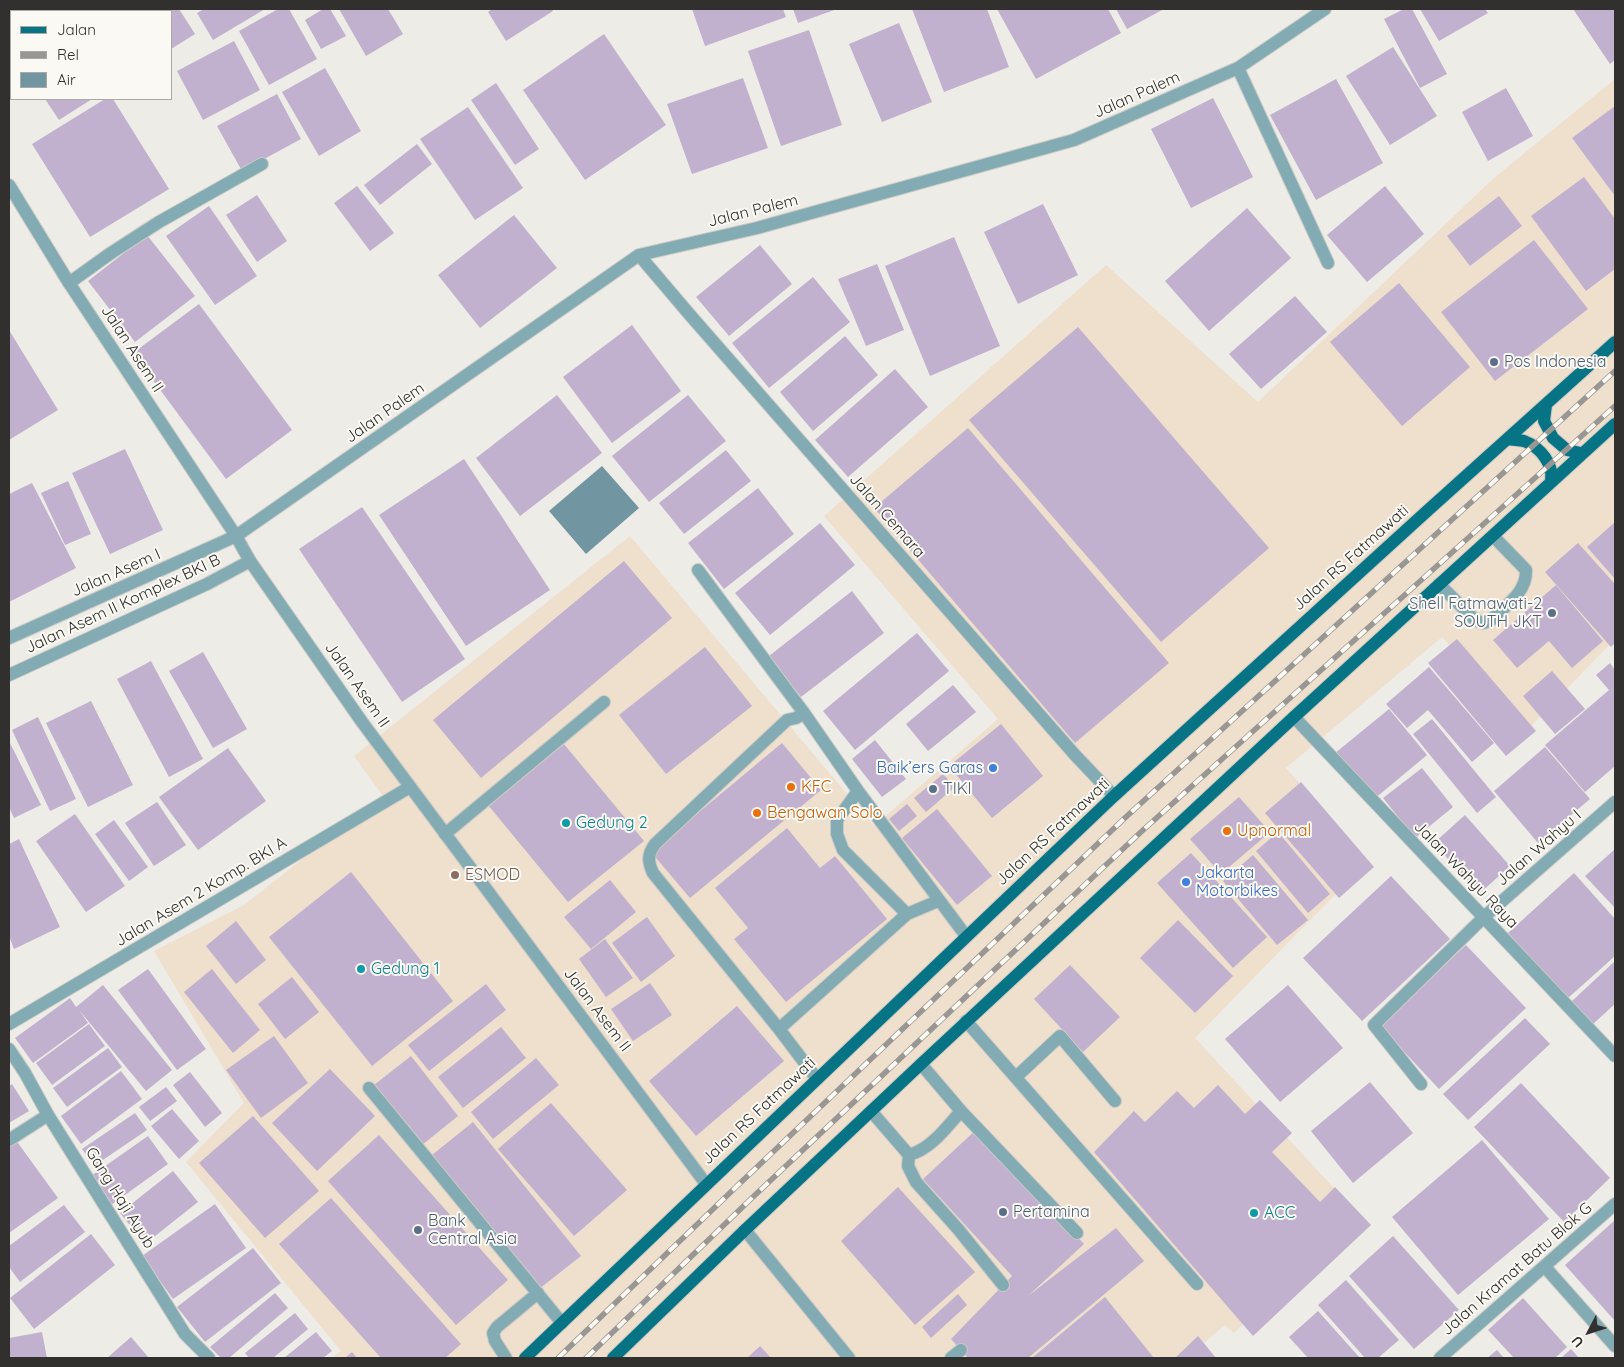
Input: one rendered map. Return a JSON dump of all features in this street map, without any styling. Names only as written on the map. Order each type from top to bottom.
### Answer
[{"type":"main road","name":"Jalan RS Fatmawati","points":[[525,1358],[1114,796],[1615,342]]},
{"type":"main road","points":[[1546,405],[1544,421],[1553,438],[1567,450],[1581,453]]},
{"type":"main road","points":[[614,1358],[745,1230],[966,1021],[1294,717],[1493,536],[1581,453],[1615,424]]},
{"type":"main road","points":[[1508,439],[1523,441],[1537,448],[1547,459],[1553,473],[1551,481]]},
{"type":"street","name":"Jalan Palem","points":[[236,536],[639,255],[757,228],[1074,140],[1238,68],[1325,9]]},
{"type":"street","points":[[1238,68],[1328,263]]},
{"type":"street","points":[[69,283],[159,222],[262,164]]},
{"type":"street","name":"Jalan Asem II","points":[[9,185],[69,283],[236,536],[250,561],[362,722],[706,1184]]},
{"type":"street","name":"Jalan Cemara","points":[[639,255],[696,323],[1056,733],[1114,796]]},
{"type":"street","name":"Jalan Asem I","points":[[9,638],[236,536]]},
{"type":"street","points":[[1439,584],[1475,620],[1483,623],[1490,621],[1522,590],[1526,579],[1526,570],[1493,536]]},
{"type":"street","name":"Jalan Asem II Komplex BKI B","points":[[9,675],[207,584],[250,561]]},
{"type":"street","points":[[698,570],[804,713],[938,901],[966,936]]},
{"type":"street","points":[[445,834],[604,702]]},
{"type":"street","points":[[804,713],[796,718],[787,720],[655,844],[650,851],[648,863],[653,873],[817,1079]]},
{"type":"street","name":"Jalan Wahyu Raya","points":[[1294,717],[1615,1056]]},
{"type":"street","name":"Jalan Asem 2 Komp. BKI A","points":[[9,1024],[410,788]]},
{"type":"street","points":[[858,791],[837,820],[837,834],[843,850],[907,914]]},
{"type":"street","name":"Jalan Wahyu I","points":[[1421,1084],[1374,1025],[1484,917],[1615,802]]},
{"type":"street","points":[[779,1029],[907,914],[938,901]]},
{"type":"street","points":[[966,1021],[1197,1284]]},
{"type":"street","points":[[1016,1077],[1060,1036],[1115,1101]]},
{"type":"street","name":"Gang Haji Ayub","points":[[9,1050],[185,1334],[209,1358]]},
{"type":"street","points":[[921,1064],[961,1111],[1077,1233]]},
{"type":"street","points":[[369,1088],[562,1323]]},
{"type":"street","points":[[871,1111],[909,1155],[908,1166],[916,1182],[958,1229],[1003,1286]]},
{"type":"street","points":[[909,1155],[924,1149],[961,1111]]},
{"type":"street","points":[[9,1140],[48,1115]]},
{"type":"street","name":"Jalan Kramat Batu Blok G","points":[[1440,1358],[1545,1268],[1615,1204]]},
{"type":"street","points":[[745,1230],[849,1358]]},
{"type":"street","points":[[1545,1268],[1615,1346]]},
{"type":"street","points":[[506,1358],[493,1333],[497,1327],[538,1293]]},
{"type":"shaded area","points":[[1615,79],[1615,639],[1525,732],[1442,637],[1286,768],[1368,861],[1195,1038],[1356,1212],[1234,1333],[1225,1325],[1186,1358],[332,1358],[341,1351],[186,1162],[244,1103],[154,951],[244,905],[383,796],[354,756],[630,536],[874,826],[998,719],[824,516],[1106,265],[1258,402],[1494,178]]},
{"type":"water","points":[[602,466],[639,508],[586,554],[549,511]]},
{"type":"building","points":[[15,9],[88,9],[86,10],[14,10]]},
{"type":"building","points":[[179,9],[195,34],[172,48],[172,10],[106,10]]},
{"type":"building","points":[[204,9],[265,9],[213,40],[197,13]]},
{"type":"building","points":[[278,9],[289,9],[317,59],[269,85],[239,31]]},
{"type":"building","points":[[323,9],[330,9],[346,36],[321,49],[305,20]]},
{"type":"building","points":[[339,9],[388,9],[403,34],[366,56]]},
{"type":"building","points":[[492,9],[552,9],[553,11],[506,41],[488,12]]},
{"type":"building","points":[[692,9],[783,9],[786,17],[705,46]]},
{"type":"building","points":[[793,9],[837,9],[798,23]]},
{"type":"building","points":[[912,9],[987,9],[1009,67],[944,92]]},
{"type":"building","points":[[997,9],[1108,9],[1121,33],[1036,79]]},
{"type":"building","points":[[1116,9],[1164,9],[1127,29]]},
{"type":"building","points":[[1404,9],[1412,9],[1447,74],[1420,88],[1384,19]]},
{"type":"building","points":[[1420,9],[1485,9],[1488,13],[1439,41]]},
{"type":"building","points":[[1573,9],[1615,9],[1615,60],[1610,64]]},
{"type":"building","points":[[10,12],[9,58],[9,13]]},
{"type":"building","points":[[899,23],[932,102],[882,122],[849,44]]},
{"type":"building","points":[[809,30],[842,125],[781,146],[748,51]]},
{"type":"building","points":[[604,34],[666,125],[585,180],[523,90]]},
{"type":"building","points":[[234,41],[260,90],[203,120],[177,71]]},
{"type":"building","points":[[1393,47],[1437,116],[1390,145],[1346,76]]},
{"type":"building","points":[[325,68],[361,131],[319,156],[282,92]]},
{"type":"building","points":[[743,78],[768,148],[692,174],[667,104]]},
{"type":"building","points":[[1336,79],[1383,163],[1316,200],[1270,115]]},
{"type":"building","points":[[496,83],[539,149],[515,165],[471,100]]},
{"type":"building","points":[[1506,88],[1533,136],[1488,161],[1462,112]]},
{"type":"building","points":[[277,94],[301,139],[242,171],[217,126]]},
{"type":"building","points":[[1213,98],[1253,177],[1191,208],[1151,129]]},
{"type":"building","points":[[46,100],[90,100],[59,120]]},
{"type":"building","points":[[103,100],[114,100],[169,189],[90,237],[32,144]]},
{"type":"building","points":[[1615,106],[1615,196],[1572,138]]},
{"type":"building","points":[[468,107],[523,188],[475,220],[420,139]]},
{"type":"building","points":[[417,144],[432,164],[380,205],[364,185]]},
{"type":"building","points":[[1584,177],[1615,219],[1615,269],[1586,291],[1531,216]]},
{"type":"building","points":[[357,186],[394,233],[370,251],[334,203]]},
{"type":"building","points":[[1385,186],[1424,234],[1367,282],[1327,235]]},
{"type":"building","points":[[257,195],[287,241],[257,262],[226,215]]},
{"type":"building","points":[[1499,196],[1522,226],[1470,266],[1447,236]]},
{"type":"building","points":[[1043,204],[1078,275],[1018,304],[984,232]]},
{"type":"building","points":[[209,206],[257,276],[215,305],[166,236]]},
{"type":"building","points":[[1247,208],[1291,258],[1209,331],[1165,281]]},
{"type":"building","points":[[514,215],[557,268],[480,328],[438,275]]},
{"type":"building","points":[[147,235],[195,296],[135,342],[88,281]]},
{"type":"building","points":[[954,237],[1000,346],[930,376],[885,266]]},
{"type":"building","points":[[1534,240],[1588,309],[1495,381],[1441,312]]},
{"type":"building","points":[[760,245],[792,284],[729,336],[696,297]]},
{"type":"building","points":[[877,264],[904,330],[866,346],[838,279]]},
{"type":"building","points":[[813,277],[850,322],[769,388],[732,343]]},
{"type":"building","points":[[1399,283],[1470,367],[1402,426],[1330,342]]},
{"type":"building","points":[[1295,296],[1327,332],[1261,389],[1229,354]]},
{"type":"building","points":[[199,304],[292,430],[226,479],[133,353]]},
{"type":"building","points":[[632,325],[681,391],[612,443],[563,377]]},
{"type":"building","points":[[1078,327],[1269,548],[1161,642],[969,420]]},
{"type":"building","points":[[9,330],[58,410],[9,440]]},
{"type":"building","points":[[845,336],[878,375],[813,431],[780,392]]},
{"type":"building","points":[[895,369],[928,407],[848,477],[815,440]]},
{"type":"building","points":[[557,395],[602,453],[520,516],[476,458]]},
{"type":"building","points":[[688,395],[726,441],[649,502],[612,456]]},
{"type":"building","points":[[968,428],[1169,663],[1075,743],[874,508]]},
{"type":"building","points":[[125,449],[163,530],[110,554],[72,473]]},
{"type":"building","points":[[726,450],[751,481],[684,534],[659,503]]},
{"type":"building","points":[[464,459],[550,590],[466,646],[379,515]]},
{"type":"building","points":[[68,481],[91,534],[65,545],[41,493]]},
{"type":"building","points":[[32,483],[76,568],[9,602],[9,494]]},
{"type":"building","points":[[758,488],[794,534],[724,589],[688,543]]},
{"type":"building","points":[[362,507],[465,659],[402,702],[299,549]]},
{"type":"building","points":[[1615,522],[1615,579],[1587,547]]},
{"type":"building","points":[[820,523],[855,565],[770,635],[735,593]]},
{"type":"building","points":[[1578,543],[1615,584],[1615,643],[1611,647],[1545,572]]},
{"type":"building","points":[[624,561],[672,618],[481,778],[433,720]]},
{"type":"building","name":"Shell Fatmawati-2 SOUTH JKT","points":[[1556,585],[1603,641],[1572,668],[1549,641],[1517,668],[1493,640]]},
{"type":"building","points":[[852,591],[884,633],[801,697],[769,656]]},
{"type":"building","points":[[917,633],[949,671],[855,750],[823,711]]},
{"type":"building","points":[[1457,639],[1536,731],[1506,756],[1428,663]]},
{"type":"building","points":[[705,647],[752,706],[666,774],[619,715]]},
{"type":"building","points":[[203,652],[247,729],[213,748],[169,671]]},
{"type":"building","points":[[151,661],[203,759],[169,777],[117,679]]},
{"type":"building","points":[[1610,663],[1615,670],[1615,766],[1585,792],[1545,745],[1609,690],[1596,675]]},
{"type":"building","points":[[1429,667],[1494,743],[1472,762],[1428,710],[1407,728],[1386,704]]},
{"type":"building","points":[[1552,671],[1585,709],[1555,734],[1523,696]]},
{"type":"building","points":[[953,685],[976,712],[928,751],[906,724]]},
{"type":"building","points":[[91,701],[133,785],[88,807],[46,723]]},
{"type":"building","points":[[1389,709],[1427,755],[1373,800],[1334,754]]},
{"type":"building","points":[[38,717],[76,799],[50,811],[12,730]]},
{"type":"building","points":[[1432,719],[1496,797],[1477,813],[1413,734]]},
{"type":"building","points":[[1001,724],[1043,776],[992,818],[949,766]]},
{"type":"building","points":[[875,740],[906,779],[882,797],[852,759]]},
{"type":"building","points":[[9,741],[41,805],[14,818],[9,807]]},
{"type":"building","points":[[782,743],[821,790],[690,898],[651,852]]},
{"type":"building","name":"Gedung 2","points":[[564,744],[644,841],[568,902],[488,805]]},
{"type":"building","points":[[1545,747],[1590,799],[1538,843],[1494,791]]},
{"type":"building","points":[[228,748],[266,801],[198,850],[159,797]]},
{"type":"building","points":[[1422,768],[1453,807],[1415,838],[1383,798]]},
{"type":"building","points":[[943,774],[955,787],[926,812],[914,798]]},
{"type":"building","points":[[1301,782],[1374,867],[1339,898],[1265,813]]},
{"type":"building","points":[[1239,797],[1270,832],[1221,874],[1190,839]]},
{"type":"building","points":[[157,802],[186,845],[154,866],[125,823]]},
{"type":"building","points":[[907,804],[917,816],[899,831],[889,819]]},
{"type":"building","points":[[937,809],[992,876],[957,905],[902,838]]},
{"type":"building","points":[[75,814],[125,886],[86,912],[36,841]]},
{"type":"building","points":[[1465,815],[1510,866],[1479,894],[1434,843]]},
{"type":"building","points":[[114,820],[148,867],[129,881],[95,834]]},
{"type":"building","points":[[787,828],[820,868],[835,856],[887,919],[786,1002],[734,939],[748,928],[715,888]]},
{"type":"building","points":[[1278,832],[1330,894],[1308,913],[1256,851]]},
{"type":"building","points":[[19,839],[60,927],[14,949],[9,936],[9,844]]},
{"type":"building","points":[[1615,849],[1615,908],[1585,876]]},
{"type":"building","points":[[1191,853],[1267,937],[1233,968],[1157,883]]},
{"type":"building","points":[[1253,855],[1308,920],[1277,945],[1223,881]]},
{"type":"building","name":"Gedung 1","points":[[351,872],[453,1001],[372,1066],[269,937]]},
{"type":"building","points":[[1574,873],[1615,919],[1615,956],[1567,999],[1508,933]]},
{"type":"building","points":[[1391,876],[1450,939],[1362,1021],[1303,958]]},
{"type":"building","points":[[610,880],[636,912],[591,949],[564,917]]},
{"type":"building","points":[[647,917],[675,956],[641,982],[612,943]]},
{"type":"building","points":[[1178,920],[1233,976],[1195,1013],[1140,958]]},
{"type":"building","points":[[236,921],[266,960],[236,984],[206,946]]},
{"type":"building","points":[[605,939],[633,978],[606,997],[579,959]]},
{"type":"building","points":[[1466,945],[1526,1008],[1439,1089],[1380,1026]]},
{"type":"building","points":[[1615,961],[1615,1004],[1593,1024],[1572,1001]]},
{"type":"building","points":[[1070,965],[1120,1017],[1083,1052],[1034,999]]},
{"type":"building","points":[[148,969],[206,1049],[177,1070],[118,990]]},
{"type":"building","points":[[212,969],[260,1030],[233,1053],[184,992]]},
{"type":"building","points":[[292,977],[319,1012],[285,1039],[258,1004]]},
{"type":"building","points":[[650,983],[672,1015],[633,1041],[611,1009]]},
{"type":"building","points":[[486,984],[506,1010],[429,1071],[408,1045]]},
{"type":"building","points":[[103,985],[172,1070],[146,1091],[79,1010],[88,1023],[33,1063],[15,1038],[70,998],[76,1007]]},
{"type":"building","points":[[1288,985],[1343,1048],[1280,1102],[1225,1039]]},
{"type":"building","points":[[737,1006],[784,1061],[696,1136],[649,1081]]},
{"type":"building","points":[[1525,1018],[1550,1044],[1468,1120],[1443,1094]]},
{"type":"building","points":[[89,1024],[105,1046],[52,1085],[36,1063]]},
{"type":"building","points":[[501,1027],[526,1058],[463,1108],[438,1077]]},
{"type":"building","points":[[274,1036],[308,1083],[261,1118],[226,1070]]},
{"type":"building","points":[[108,1048],[122,1067],[67,1107],[53,1088]]},
{"type":"building","points":[[411,1056],[458,1116],[422,1145],[374,1085]]},
{"type":"building","points":[[536,1058],[559,1085],[493,1139],[471,1112]]},
{"type":"building","points":[[330,1069],[375,1116],[317,1171],[272,1123]]},
{"type":"building","points":[[121,1071],[142,1099],[81,1144],[61,1116]]},
{"type":"building","points":[[190,1072],[222,1113],[205,1127],[173,1085]]},
{"type":"building","points":[[1370,1082],[1413,1133],[1353,1183],[1311,1131]]},
{"type":"building","points":[[1521,1083],[1610,1178],[1564,1222],[1474,1127]]},
{"type":"building","points":[[12,1084],[29,1111],[9,1123],[9,1086]]},
{"type":"building","name":"ACC","points":[[1218,1085],[1245,1114],[1260,1100],[1292,1133],[1272,1152],[1320,1202],[1335,1187],[1371,1225],[1253,1336],[1094,1152],[1134,1111],[1145,1122],[1177,1091],[1194,1108]]},
{"type":"building","points":[[166,1087],[177,1101],[150,1121],[139,1107]]},
{"type":"building","points":[[551,1103],[627,1190],[574,1236],[498,1149]]},
{"type":"building","points":[[172,1109],[199,1141],[179,1159],[151,1126]]},
{"type":"building","points":[[135,1113],[147,1130],[94,1166],[82,1149]]},
{"type":"building","points":[[253,1116],[319,1191],[265,1238],[199,1163]]},
{"type":"building","points":[[473,1122],[581,1256],[539,1289],[432,1155]]},
{"type":"building","name":"Pertamina","points":[[978,1128],[1084,1244],[1028,1296],[1116,1228],[1144,1261],[1028,1358],[968,1358],[951,1339],[1012,1276],[923,1179]]},
{"type":"building","name":"Bank Central Asia","points":[[379,1135],[508,1280],[456,1325],[328,1181]]},
{"type":"building","points":[[148,1136],[168,1164],[111,1205],[91,1176]]},
{"type":"building","points":[[15,1139],[58,1198],[9,1233],[9,1144]]},
{"type":"building","points":[[1482,1140],[1549,1219],[1458,1295],[1392,1217]]},
{"type":"building","points":[[173,1171],[198,1202],[145,1244],[120,1213]]},
{"type":"building","points":[[898,1187],[975,1272],[915,1325],[841,1241]]},
{"type":"building","points":[[331,1198],[461,1344],[445,1358],[381,1358],[279,1244]]},
{"type":"building","points":[[215,1204],[246,1248],[173,1299],[142,1256]]},
{"type":"building","points":[[64,1205],[85,1232],[20,1282],[9,1267],[9,1246]]},
{"type":"building","points":[[1615,1220],[1615,1321],[1565,1265]]},
{"type":"building","points":[[91,1234],[115,1265],[34,1329],[10,1298]]},
{"type":"building","points":[[1393,1236],[1459,1310],[1414,1349],[1349,1276]]},
{"type":"building","points":[[253,1248],[281,1283],[205,1342],[177,1307]]},
{"type":"building","points":[[1346,1280],[1399,1340],[1378,1358],[1365,1358],[1318,1305]]},
{"type":"building","points":[[275,1293],[288,1308],[229,1358],[221,1358],[210,1347]]},
{"type":"building","points":[[958,1294],[967,1305],[931,1338],[922,1327]]},
{"type":"building","points":[[1105,1297],[1154,1358],[1032,1358]]},
{"type":"building","points":[[1523,1298],[1567,1347],[1555,1358],[1514,1358],[1488,1330]]},
{"type":"building","points":[[1318,1311],[1360,1358],[1308,1358],[1289,1337]]},
{"type":"building","points":[[295,1313],[308,1329],[273,1358],[249,1358],[245,1353]]},
{"type":"building","points":[[42,1332],[47,1358],[9,1358],[9,1338]]},
{"type":"building","points":[[316,1332],[332,1351],[323,1358],[284,1358]]},
{"type":"building","points":[[1198,1336],[1216,1358],[1175,1358]]},
{"type":"building","points":[[131,1337],[149,1358],[107,1358]]},
{"type":"building","points":[[760,1346],[771,1358],[747,1358]]},
{"type":"building","points":[[1571,1349],[1579,1358],[1561,1358]]},
{"type":"building","points":[[1497,1350],[1504,1358],[1487,1358]]},
{"type":"building","points":[[352,1352],[357,1358],[345,1358]]},
{"type":"railway","points":[[558,1358],[1127,816],[1615,371]]},
{"type":"railway","points":[[586,1358],[754,1196],[1142,831],[1615,406]]},
{"type":"place","name":"Pos Indonesia","points":[[1494,362]]},
{"type":"place","name":"Shell Fatmawati-2 SOUTH JKT","points":[[1552,613]]},
{"type":"place","name":"Baik’ers Garas","points":[[993,768]]},
{"type":"place","name":"KFC","points":[[791,787]]},
{"type":"place","name":"TIKI","points":[[933,789]]},
{"type":"place","name":"Bengawan Solo","points":[[757,813]]},
{"type":"place","name":"Gedung 2","points":[[566,823]]},
{"type":"place","name":"Upnormal","points":[[1227,831]]},
{"type":"place","name":"ESMOD","points":[[455,875]]},
{"type":"place","name":"Jakarta Motorbikes","points":[[1186,882]]},
{"type":"place","name":"Gedung 1","points":[[361,969]]},
{"type":"place","name":"Pertamina","points":[[1003,1212]]},
{"type":"place","name":"ACC","points":[[1254,1213]]},
{"type":"place","name":"Bank Central Asia","points":[[418,1230]]}]
